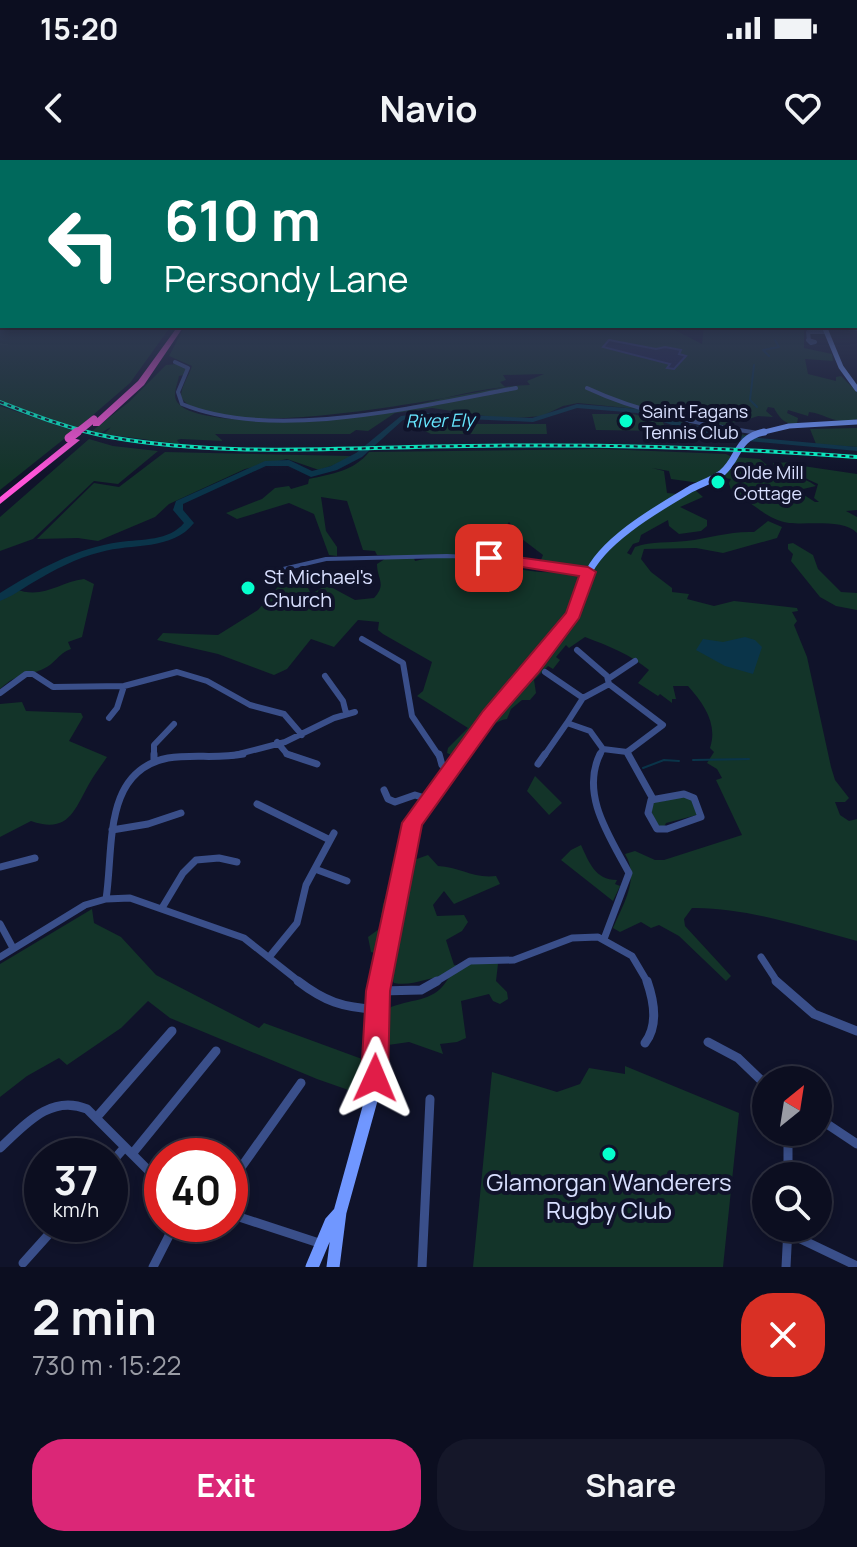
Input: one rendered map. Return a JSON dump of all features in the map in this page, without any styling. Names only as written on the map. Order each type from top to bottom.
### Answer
[{"type":"highway","points":[[0,501],[95,421],[144,371]]},
{"type":"highway","points":[[112,410],[151,371]]},
{"type":"highway","points":[[95,421],[112,410],[155,371]]},
{"type":"highway","points":[[0,494],[73,439]]},
{"type":"street","points":[[187,371],[178,392],[184,406],[202,413],[237,418],[348,416],[516,388]]},
{"type":"street","points":[[841,371],[857,389]]},
{"type":"street","points":[[589,388],[598,394],[707,425],[754,434]]},
{"type":"street","points":[[333,1267],[340,1212],[373,1093],[378,991],[409,834],[428,799],[573,615],[588,572],[610,543],[688,491],[724,472],[743,442],[754,434],[789,426],[857,422]]},
{"type":"street","points":[[279,570],[296,562],[326,559],[443,556],[495,558],[543,568],[588,572]]},
{"type":"street","points":[[362,639],[403,663],[412,716],[438,751],[442,765],[449,770]]},
{"type":"street","points":[[567,723],[590,731],[603,749],[627,752],[663,725],[577,650]]},
{"type":"street","points":[[538,764],[583,698],[635,661]]},
{"type":"street","points":[[545,672],[583,698]]},
{"type":"street","points":[[0,693],[26,674],[33,674],[53,687],[124,686],[161,673],[184,673],[250,705],[284,714],[302,735]]},
{"type":"street","points":[[325,676],[328,684],[344,699],[346,713]]},
{"type":"street","points":[[109,718],[120,709],[124,686]]},
{"type":"street","points":[[106,899],[112,869],[116,804],[124,785],[135,772],[154,761],[167,758],[235,756],[302,735],[327,719],[355,712]]},
{"type":"street","points":[[154,761],[154,745],[174,724]]},
{"type":"street","points":[[277,742],[284,753],[317,764]]},
{"type":"street","points":[[603,749],[594,767],[597,814],[629,873],[604,939]]},
{"type":"street","points":[[627,752],[653,799]]},
{"type":"street","points":[[384,790],[388,799],[395,802],[415,795],[428,799]]},
{"type":"street","points":[[688,794],[694,798],[701,817],[667,829],[657,829],[648,813],[648,805],[653,799],[688,794]]},
{"type":"street","points":[[257,804],[290,816],[315,834],[332,837],[305,889],[297,923],[270,956]]},
{"type":"street","points":[[112,830],[181,813]]},
{"type":"street","points":[[162,908],[183,872],[195,860],[211,855],[237,862]]},
{"type":"street","points":[[0,867],[35,858]]},
{"type":"street","points":[[315,869],[347,881]]},
{"type":"street","points":[[0,957],[77,909],[106,899],[130,898],[234,933],[270,956],[322,999],[347,1008],[376,1009]]},
{"type":"street","points":[[0,924],[13,948]]},
{"type":"street","points":[[378,991],[428,988],[470,961],[521,958],[580,936],[604,939],[632,956],[650,988],[654,1021],[652,1034],[645,1043]]},
{"type":"street","points":[[761,957],[773,976],[800,1003],[837,1026],[857,1031]]},
{"type":"street","points":[[96,1118],[172,1031]]},
{"type":"street","points":[[708,1042],[738,1058],[752,1072]]},
{"type":"street","points":[[129,1151],[216,1051]]},
{"type":"street","points":[[248,1158],[301,1083]]},
{"type":"street","points":[[422,1267],[430,1099]]},
{"type":"street","points":[[0,1148],[55,1104],[76,1103],[96,1118],[144,1166]]},
{"type":"street","points":[[832,1127],[857,1144]]},
{"type":"street","points":[[312,1267],[340,1212]]},
{"type":"street","points":[[248,1220],[322,1244]]},
{"type":"street","points":[[23,1263],[42,1242]]},
{"type":"street","points":[[153,1267],[166,1242]]},
{"type":"street","points":[[786,1267],[787,1242]]},
{"type":"street","points":[[810,1242],[857,1266]]},
{"type":"green space","points":[[0,371],[139,371],[130,383],[78,428],[0,401]]},
{"type":"green space","points":[[160,371],[186,371],[179,376],[175,394],[176,400],[187,409],[207,416],[234,419],[265,421],[351,417],[443,398],[335,414],[237,418],[201,411],[181,397],[190,371],[807,371],[808,374],[836,381],[836,377],[841,376],[857,392],[857,419],[838,420],[788,410],[787,413],[798,418],[797,424],[792,424],[782,420],[774,408],[768,407],[766,411],[773,417],[749,419],[744,417],[747,411],[722,405],[745,421],[729,423],[728,431],[749,436],[746,438],[715,433],[714,429],[686,421],[694,427],[680,426],[658,414],[637,409],[578,403],[542,416],[505,419],[432,408],[395,413],[368,431],[356,430],[350,434],[215,434],[223,441],[177,440],[180,444],[104,434],[111,427],[101,433],[92,431],[129,402]],"holes":[[[544,374],[527,381],[530,385],[505,387],[500,382],[506,380],[503,375]]]},
{"type":"green space","points":[[0,406],[74,431],[0,490]]},
{"type":"green space","name":"Saint Fagans Tennis Club","points":[[592,414],[633,414],[663,422],[666,431],[596,430]]},
{"type":"green space","points":[[462,424],[546,424],[547,434],[431,434],[423,430]]},
{"type":"green space","points":[[857,428],[857,447],[816,444],[810,429]]},
{"type":"green space","points":[[89,439],[113,446],[158,451],[118,484],[94,481],[33,539],[0,551],[0,517]]},
{"type":"green space","points":[[603,449],[726,454],[730,456],[730,470],[735,457],[760,459],[769,467],[738,462],[736,469],[743,473],[761,470],[781,472],[809,481],[816,486],[803,489],[801,493],[815,502],[819,502],[814,498],[818,484],[805,478],[806,474],[774,468],[773,463],[794,462],[796,465],[857,474],[857,510],[846,511],[857,517],[857,533],[844,526],[780,521],[732,494],[731,479],[721,477],[700,483],[671,479],[669,471],[652,468],[664,471],[667,493],[678,494],[694,489],[703,497],[680,507],[707,520],[707,526],[701,531],[679,534],[669,526],[668,520],[641,535],[639,542],[633,544],[627,553],[631,555],[635,547],[648,544],[754,532],[768,521],[782,527],[777,538],[723,553],[696,548],[644,549],[641,559],[651,572],[672,588],[672,592],[689,594],[687,599],[714,606],[734,601],[797,608],[798,611],[792,612],[797,621],[794,625],[807,657],[831,767],[835,780],[849,798],[845,802],[835,802],[840,815],[849,821],[857,819],[857,941],[753,914],[692,908],[684,919],[685,926],[731,976],[726,981],[679,936],[659,925],[651,928],[641,922],[620,932],[613,928],[630,882],[631,873],[625,854],[635,851],[655,860],[664,860],[742,835],[716,780],[722,778],[717,769],[707,763],[714,752],[710,748],[711,723],[699,700],[688,686],[673,686],[676,699],[672,699],[672,703],[660,694],[658,696],[638,683],[649,670],[611,647],[585,637],[569,648],[566,645],[556,657],[560,660],[553,669],[548,666],[534,680],[536,693],[530,700],[522,700],[511,709],[507,719],[493,725],[471,749],[456,757],[447,753],[448,748],[468,728],[417,696],[423,691],[432,662],[383,634],[378,630],[379,622],[358,620],[334,647],[311,639],[287,669],[274,675],[218,654],[157,640],[163,633],[218,635],[258,610],[288,575],[308,588],[311,594],[327,585],[355,600],[374,598],[381,585],[377,564],[391,555],[377,555],[375,551],[363,550],[347,501],[321,497],[326,531],[337,547],[337,556],[329,555],[314,514],[289,503],[237,519],[226,513],[262,499],[275,488],[289,486],[291,489],[308,484],[309,479],[349,468],[369,452]],"holes":[[[509,522],[522,539],[543,555],[538,567],[567,571],[530,571],[454,558],[415,561],[413,555],[483,557]]]},
{"type":"green space","points":[[165,452],[351,456],[319,470],[287,459],[245,469],[169,504],[155,517],[98,541],[37,539],[94,483],[119,487]]},
{"type":"green space","points":[[793,543],[813,555],[818,569],[841,592],[857,593],[857,610],[836,606],[820,597],[791,561],[793,554],[788,544]]},
{"type":"green space","points":[[84,579],[94,584],[82,637],[68,642],[71,649],[46,668],[16,678],[0,689],[0,598],[15,589],[43,591]]},
{"type":"green space","points":[[22,702],[26,711],[81,713],[83,717],[69,741],[107,757],[68,818],[54,824],[31,821],[0,837],[0,704]]},
{"type":"green space","points":[[535,776],[562,803],[549,815],[527,791]]},
{"type":"green space","points":[[686,796],[692,799],[697,815],[666,823],[664,827],[656,825],[651,810],[653,803]]},
{"type":"green space","points":[[581,845],[598,873],[617,880],[615,884],[620,886],[613,901],[561,860]]},
{"type":"green space","points":[[428,855],[438,866],[481,876],[496,876],[500,884],[454,904],[444,891],[433,905],[437,916],[464,915],[468,922],[462,931],[446,940],[454,965],[465,966],[490,957],[498,964],[496,981],[507,992],[508,999],[500,1004],[493,1001],[489,994],[461,1001],[466,1038],[440,1044],[443,1054],[409,1042],[381,1046],[381,1023],[391,1007],[431,995],[449,977],[394,983],[386,970],[386,956],[371,952],[368,937],[379,929],[383,904],[397,866]]},
{"type":"green space","points":[[92,909],[94,923],[121,937],[156,975],[259,1028],[264,1023],[362,1059],[365,1019],[368,1028],[367,1069],[362,1070],[367,1071],[360,1105],[355,1107],[357,1093],[170,1018],[148,1001],[121,1028],[67,1065],[59,1058],[27,1076],[0,1097],[0,964]]},
{"type":"green space","name":"Glamorgan Wanderers Rugby Club","points":[[625,1066],[739,1113],[723,1267],[473,1267],[492,1072],[557,1092],[580,1084],[589,1068],[625,1074]]},
{"type":"water","points":[[745,637],[755,640],[762,647],[753,674],[725,666],[696,650],[703,639],[723,642]]},
{"type":"waterway","points":[[753,371],[750,400],[757,407]]},
{"type":"waterway","name":"River Ely","points":[[0,598],[40,574],[83,554],[175,535],[189,523],[178,510],[179,503],[265,464],[289,463],[311,474],[334,468],[359,455],[401,418],[424,415],[533,420],[577,406],[638,411],[684,426],[748,439],[857,449]]},
{"type":"waterway","points":[[693,760],[749,759]]},
{"type":"waterway","points":[[643,768],[664,760],[679,761]]},
{"type":"railway","points":[[0,402],[96,434],[199,447],[289,450],[614,446],[857,457]]},
{"type":"place","name":"Saint Fagans Tennis Club","points":[[626,421]]},
{"type":"place","name":"Olde Mill Cottage","points":[[718,482]]},
{"type":"place","name":"St Michael's Church","points":[[248,588]]},
{"type":"place","name":"Glamorgan Wanderers Rugby Club","points":[[609,1154]]},
{"type":"route","points":[[375,1078],[378,991],[410,829],[428,799],[490,716],[532,669],[573,615],[588,572],[489,558]]}]
